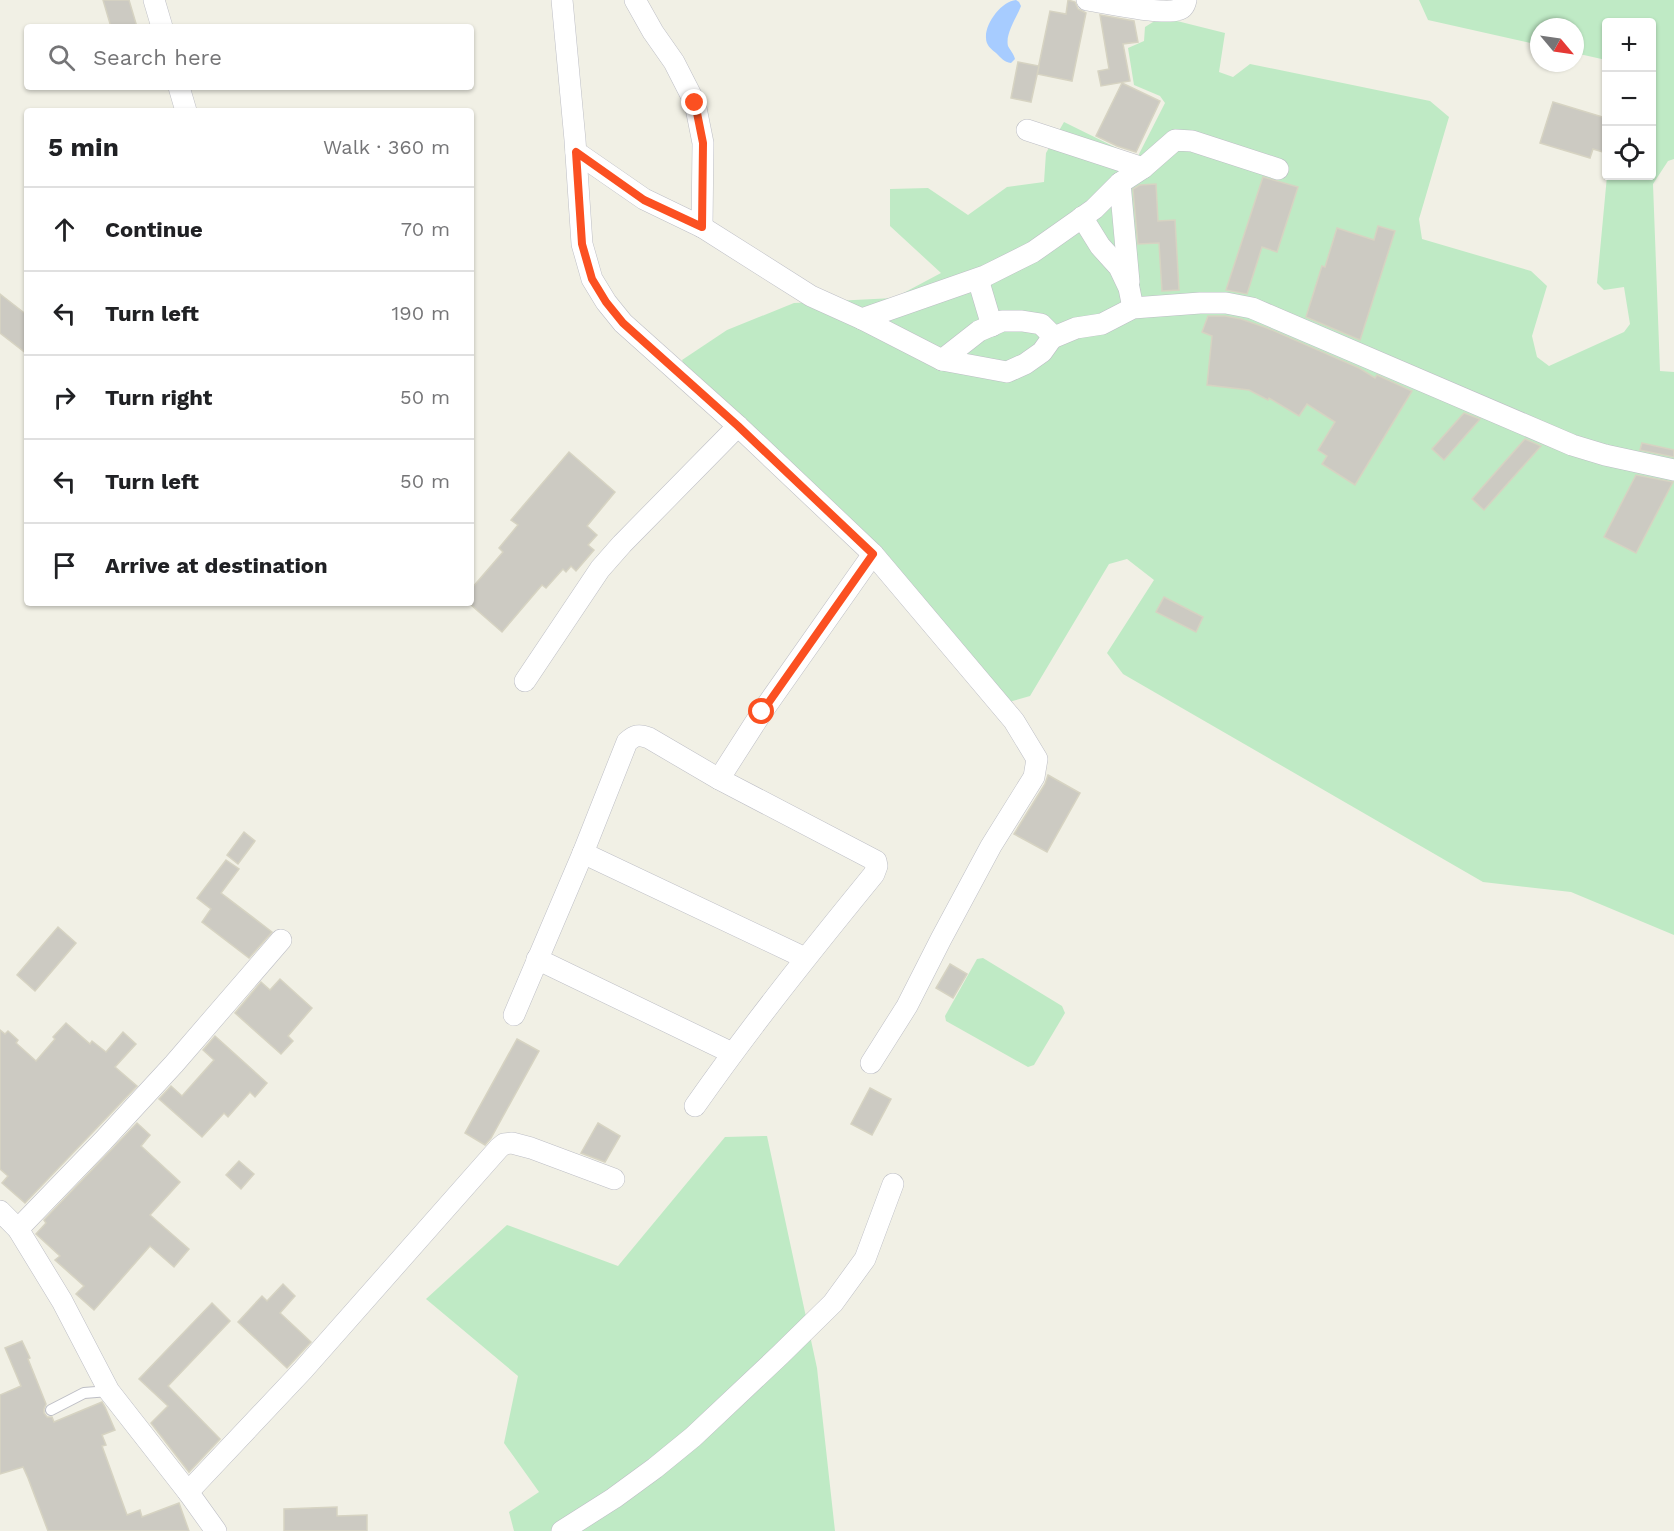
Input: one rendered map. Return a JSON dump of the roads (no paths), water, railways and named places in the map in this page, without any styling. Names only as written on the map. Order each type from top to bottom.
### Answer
[{"type":"street","points":[[154,0],[161,24]]},
{"type":"street","points":[[562,0],[582,244],[592,279],[606,302],[623,323],[738,426],[873,554],[1014,721],[1037,759],[1034,777],[991,846],[940,939],[907,1006],[872,1063]]},
{"type":"street","points":[[635,0],[653,32],[674,62],[695,103],[703,143],[702,227]]},
{"type":"street","points":[[1087,0],[1165,11],[1178,10],[1184,6],[1186,0]]},
{"type":"street","points":[[180,90],[185,108]]},
{"type":"street","points":[[1027,130],[1143,168]]},
{"type":"street","points":[[862,319],[978,279],[1033,252],[1094,208],[1120,183],[1143,168],[1175,140],[1192,141],[1278,169]]},
{"type":"street","points":[[576,152],[644,200],[702,227],[811,296],[942,360],[1007,372],[1025,364],[1042,352],[1052,338],[1076,328],[1102,324],[1131,298],[1226,303],[1252,308],[1572,445],[1605,455],[1674,470]]},
{"type":"street","points":[[1120,183],[1131,298]]},
{"type":"street","points":[[1082,217],[1100,246],[1119,267],[1131,298]]},
{"type":"street","points":[[978,279],[992,326]]},
{"type":"street","points":[[942,360],[979,331],[1002,321],[1041,324],[1054,337]]},
{"type":"street","points":[[525,681],[600,569],[738,426]]},
{"type":"street","points":[[719,779],[762,712],[873,554]]},
{"type":"street","points":[[514,1015],[583,853],[621,755],[627,742],[634,735],[641,734],[719,779],[871,856],[877,866],[874,874],[805,958],[732,1053],[695,1106]]},
{"type":"street","points":[[583,853],[805,958]]},
{"type":"street","points":[[18,1229],[174,1065],[281,940]]},
{"type":"street","points":[[537,959],[732,1053]]},
{"type":"street","points":[[189,1492],[303,1370],[504,1144],[512,1143],[531,1148],[614,1179]]},
{"type":"street","points":[[562,1531],[656,1468],[693,1437],[833,1303],[865,1259],[893,1184]]},
{"type":"street","points":[[0,1211],[18,1229],[62,1301],[109,1391],[189,1492],[216,1531]]},
{"type":"lane","points":[[51,1410],[84,1393],[109,1391]]},
{"type":"water","points":[[1016,0],[1021,6],[1008,36],[1008,46],[1015,59],[1011,63],[1003,60],[989,47],[986,32],[995,14],[1005,4]]}]
